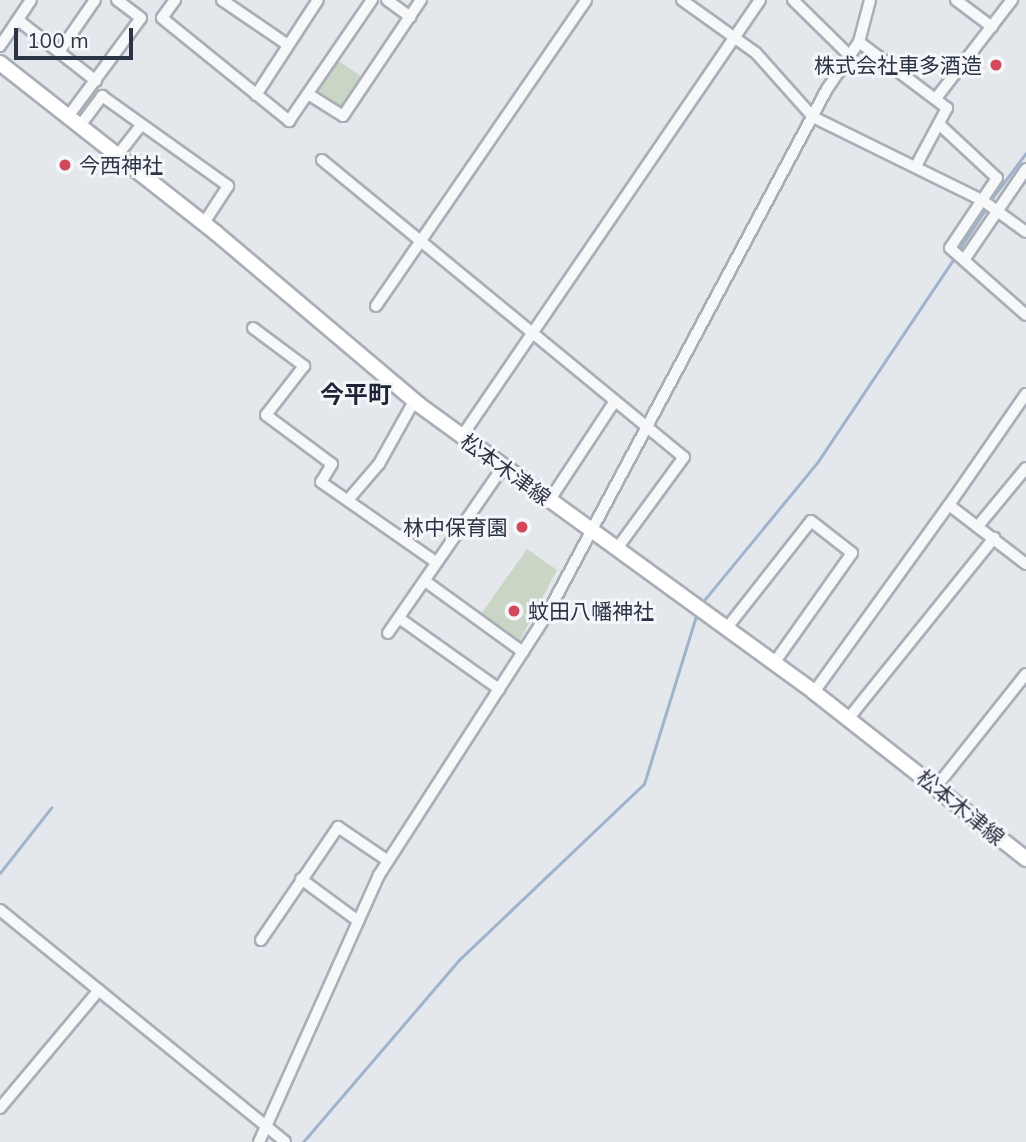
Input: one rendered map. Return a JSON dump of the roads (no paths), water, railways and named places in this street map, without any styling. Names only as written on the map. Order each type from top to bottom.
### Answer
[{"type":"main road","name":"松本木津線","points":[[0,63],[204,223],[414,401],[814,692],[1026,859]]},
{"type":"street","points":[[0,46],[31,0]]},
{"type":"street","points":[[59,52],[95,0]]},
{"type":"street","points":[[73,122],[96,81],[141,18],[117,0]]},
{"type":"street","points":[[174,0],[162,18],[289,121],[372,0]]},
{"type":"street","points":[[222,0],[288,45]]},
{"type":"street","points":[[387,0],[410,17]]},
{"type":"street","points":[[308,94],[343,116],[421,0]]},
{"type":"street","points":[[376,306],[586,0]]},
{"type":"street","points":[[682,0],[734,34],[813,117],[990,205],[1026,232]]},
{"type":"street","points":[[462,436],[530,332],[760,0]]},
{"type":"street","points":[[790,0],[848,54]]},
{"type":"street","points":[[259,1142],[358,921],[388,861],[523,652],[813,117],[848,54],[859,42],[870,0]]},
{"type":"street","points":[[956,0],[992,27]]},
{"type":"street","points":[[937,97],[1012,0]]},
{"type":"street","points":[[256,95],[313,2]]},
{"type":"street","points":[[18,20],[96,81]]},
{"type":"street","points":[[859,42],[937,97],[947,108],[916,166]]},
{"type":"street","points":[[73,122],[102,96],[228,186],[204,223]]},
{"type":"street","points":[[939,124],[997,178],[990,205],[959,257]]},
{"type":"street","points":[[117,156],[141,125]]},
{"type":"street","points":[[321,160],[684,457],[616,550]]},
{"type":"street","points":[[959,257],[990,205],[1026,169]]},
{"type":"street","points":[[959,257],[1026,315]]},
{"type":"street","points":[[253,328],[304,366],[266,415],[332,464],[321,482],[437,563]]},
{"type":"street","points":[[814,692],[1026,394]]},
{"type":"street","points":[[348,500],[379,464],[414,401]]},
{"type":"street","points":[[549,501],[615,401]]},
{"type":"street","points":[[388,633],[503,467]]},
{"type":"street","points":[[978,526],[1026,468]]},
{"type":"street","points":[[949,505],[1024,558]]},
{"type":"street","points":[[726,629],[811,521],[852,553],[774,663]]},
{"type":"street","points":[[848,719],[993,538]]},
{"type":"street","points":[[425,580],[523,652]]},
{"type":"street","points":[[399,618],[499,689]]},
{"type":"street","points":[[936,787],[1026,674]]},
{"type":"street","points":[[261,940],[338,827],[388,861]]},
{"type":"street","points":[[301,879],[358,921]]},
{"type":"street","points":[[0,910],[285,1142]]},
{"type":"street","points":[[0,1108],[99,989]]},
{"type":"waterway","points":[[990,201],[1026,153]]},
{"type":"waterway","points":[[958,251],[987,207]]},
{"type":"waterway","points":[[701,604],[817,463],[955,257]]},
{"type":"waterway","points":[[303,1142],[459,960],[644,784],[697,613]]},
{"type":"waterway","points":[[0,873],[51,808]]},
{"type":"place","name":"株式会社車多酒造","points":[[996,65]]},
{"type":"place","name":"今西神社","points":[[65,165]]},
{"type":"place","name":"林中保育園","points":[[522,527]]},
{"type":"place","name":"蚊田八幡神社","points":[[514,611]]},
{"type":"district","name":"今平町","points":[[356,395]]}]
